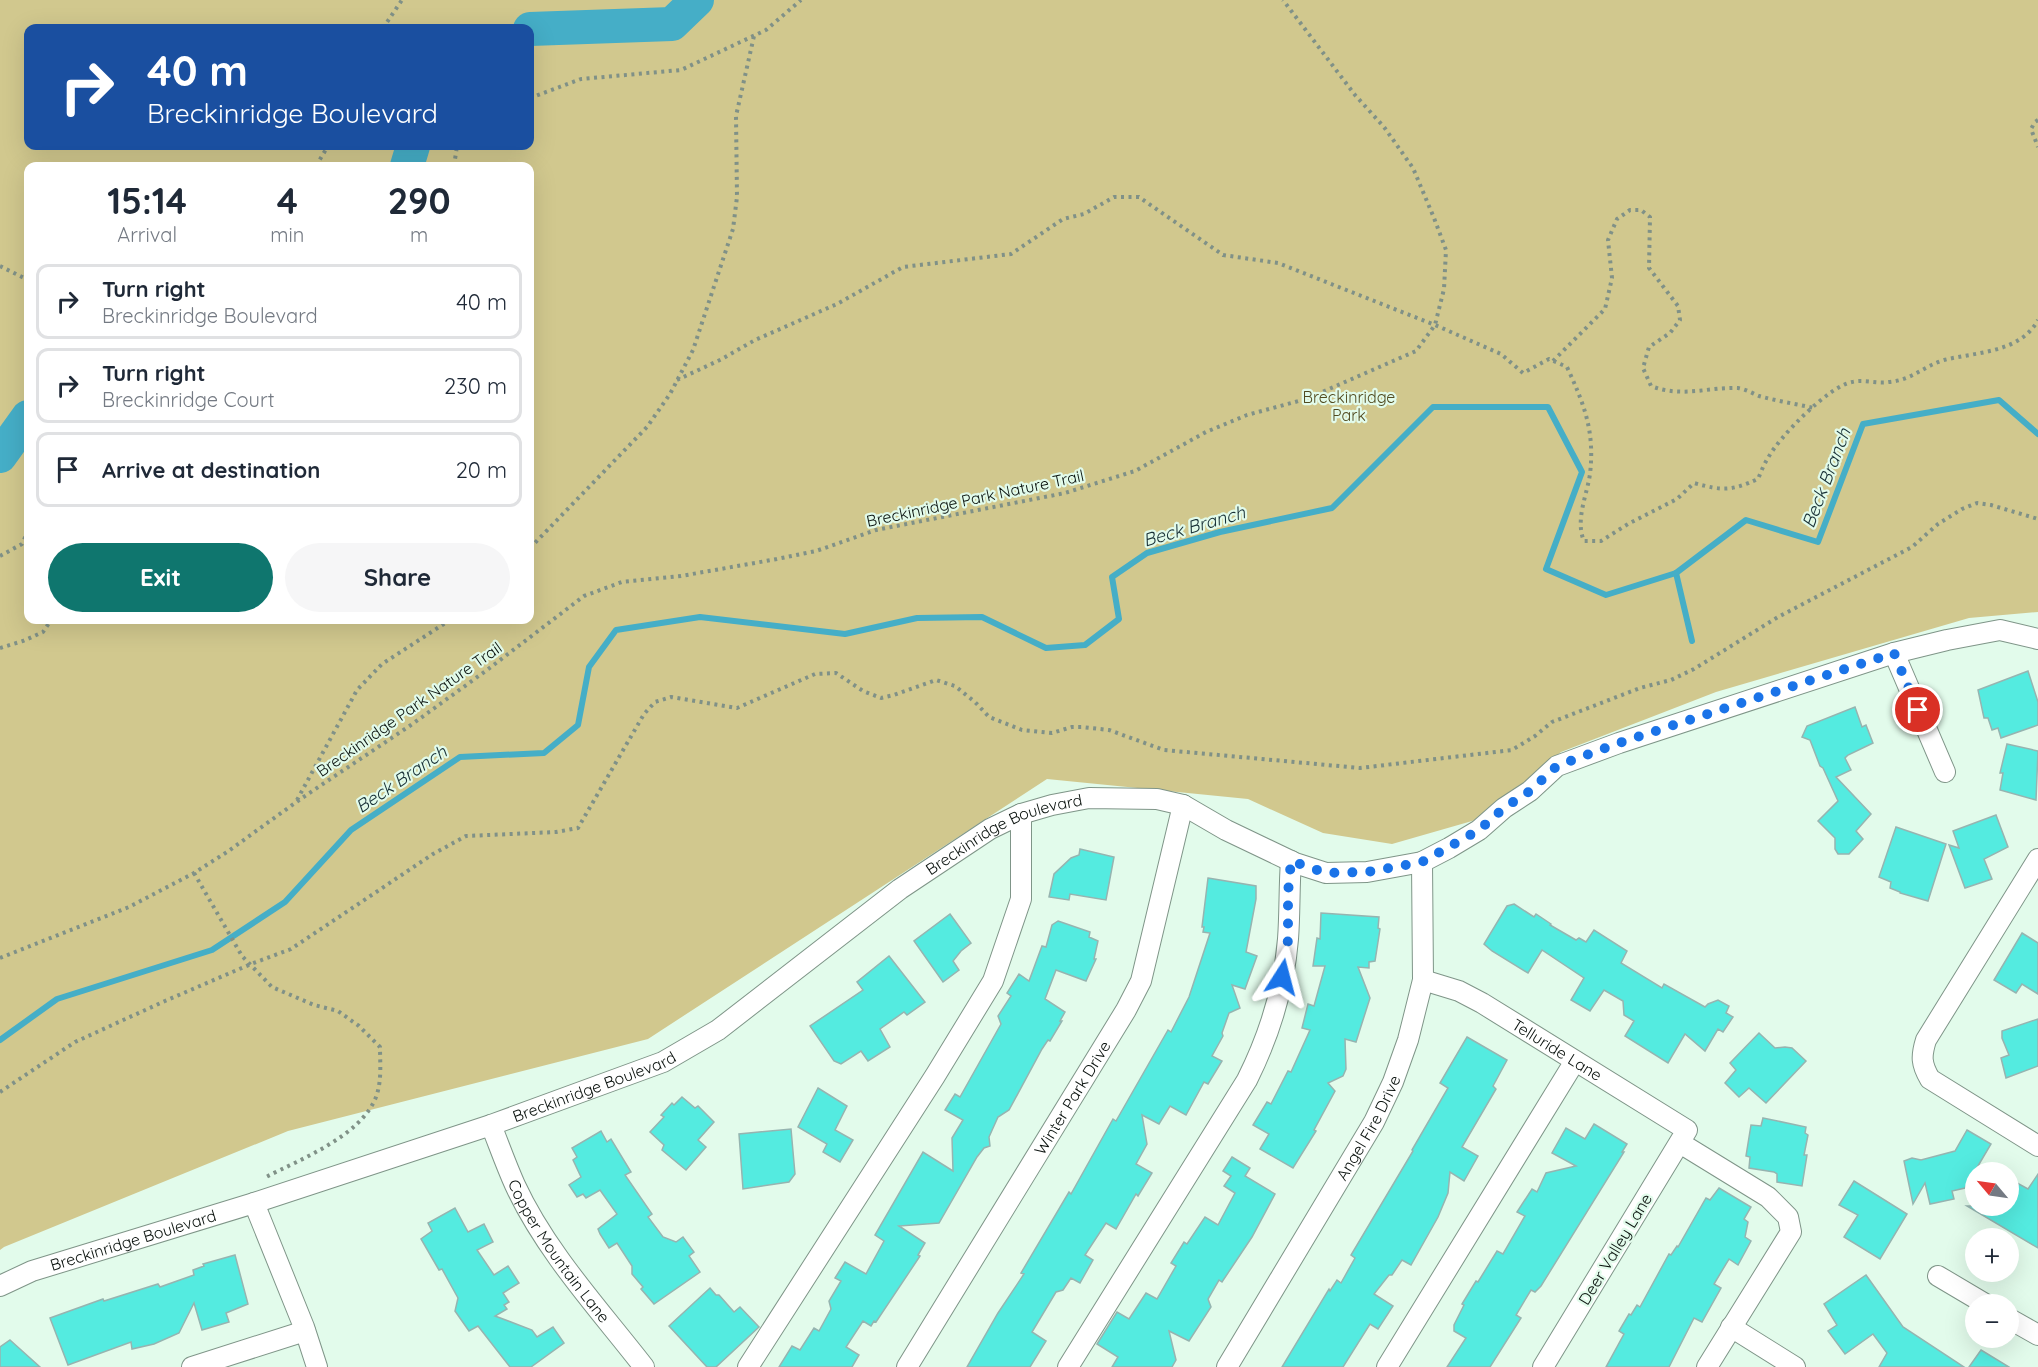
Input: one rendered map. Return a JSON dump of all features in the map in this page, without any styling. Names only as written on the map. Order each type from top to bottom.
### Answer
[{"type":"street","name":"Breckinridge Boulevard","points":[[0,1287],[32,1271],[255,1203],[491,1125],[663,1062],[718,1030],[900,889],[990,829],[1022,814],[1052,804],[1089,798],[1157,799],[1183,805],[1226,830],[1291,861],[1326,873],[1367,872],[1422,862],[1479,830],[1504,808],[1530,791],[1557,766],[1619,743],[1894,653],[2000,630],[2038,639]]},
{"type":"street","points":[[1894,653],[1945,772]]},
{"type":"street","name":"Winter Park Drive","points":[[907,1367],[1126,1010],[1141,981],[1183,805]]},
{"type":"street","points":[[748,1367],[935,1076],[993,981],[1021,899],[1022,814]]},
{"type":"street","points":[[2038,859],[1926,1040],[1921,1056],[1923,1067],[1930,1079],[2038,1146]]},
{"type":"street","points":[[1068,1367],[1257,1061],[1279,996],[1288,940],[1291,861]]},
{"type":"street","name":"Angel Fire Drive","points":[[1227,1367],[1374,1122],[1393,1082],[1408,1040],[1423,980],[1422,862]]},
{"type":"street","name":"Telluride Lane","points":[[1423,980],[1460,991],[1482,1002],[1575,1061],[1768,1197],[1788,1217],[1791,1232],[1707,1367]]},
{"type":"street","points":[[1387,1367],[1575,1061]]},
{"type":"street","name":"Copper Mountain Lane","points":[[491,1125],[515,1185],[534,1218],[567,1268],[644,1367]]},
{"type":"street","name":"Deer Valley Lane","points":[[1543,1367],[1683,1136]]},
{"type":"street","points":[[255,1203],[305,1331],[316,1367]]},
{"type":"street","points":[[1938,1276],[1968,1294]]},
{"type":"street","points":[[2019,1324],[2038,1335]]},
{"type":"street","points":[[1731,1327],[1795,1367]]},
{"type":"street","points":[[192,1367],[305,1331]]},
{"type":"path","points":[[386,24],[402,0]]},
{"type":"path","points":[[534,97],[581,79],[681,70],[766,30],[801,0]]},
{"type":"path","name":"Breckinridge Park Nature Trail","points":[[0,958],[129,907],[194,873],[421,718],[584,596],[622,582],[681,576],[777,560],[816,551],[876,530],[1055,495],[1135,471],[1206,432],[1247,415],[1306,399],[1416,351],[1435,325],[1444,289],[1446,249],[1413,168],[1384,127],[1355,95],[1283,0]]},
{"type":"path","points":[[534,544],[647,427],[670,394],[693,350],[733,229],[737,197],[736,116],[754,36]]},
{"type":"path","points":[[2038,120],[2031,129],[2038,147]]},
{"type":"path","points":[[677,380],[722,359],[755,340],[837,304],[903,267],[1011,254],[1063,219],[1084,214],[1114,197],[1139,197],[1223,255],[1278,262],[1501,354],[1523,373],[1549,359],[1567,367],[1584,403],[1591,439],[1590,473],[1580,531],[1584,542],[1601,541],[1677,499],[1694,483],[1720,490],[1741,487],[1758,479],[1768,457],[1786,435],[1828,393],[1852,382],[1888,383],[1911,377],[1942,361],[1985,353],[2015,342],[2034,328],[2038,320]]},
{"type":"path","points":[[1553,361],[1605,309],[1612,278],[1608,240],[1617,219],[1630,210],[1641,210],[1650,218],[1649,268],[1678,306],[1680,320],[1670,333],[1649,348],[1643,368],[1651,386],[1666,392],[1741,388],[1758,395],[1814,408]]},
{"type":"path","points":[[0,266],[24,278]]},
{"type":"path","points":[[0,1092],[75,1042],[251,964],[291,949],[433,854],[466,836],[556,832],[578,828],[644,714],[656,702],[671,697],[737,708],[815,674],[836,673],[863,691],[881,698],[936,680],[955,686],[989,717],[1022,730],[1052,733],[1083,727],[1109,730],[1164,750],[1360,768],[1512,750],[1552,722],[1640,687],[1671,680],[1694,669],[1778,617],[1912,547],[1962,509],[1977,503],[2038,519]]},
{"type":"path","points":[[0,556],[22,544],[24,540]]},
{"type":"path","points":[[0,648],[43,632],[48,624]]},
{"type":"path","points":[[295,803],[357,690],[382,664],[444,624]]},
{"type":"path","points":[[194,873],[242,956],[272,987],[314,1005],[338,1011],[359,1026],[380,1047],[381,1074],[376,1097],[364,1119],[342,1136],[263,1179]]},
{"type":"green space","name":"Breckinridge Park","points":[[0,0],[2038,0],[2038,612],[1969,618],[1716,692],[1561,752],[1486,817],[1392,844],[1323,833],[1248,799],[1047,779],[648,1039],[288,1131],[0,1250]]},
{"type":"building","points":[[2028,671],[2038,702],[2038,725],[2001,738],[1998,728],[1992,730],[1988,718],[1984,718],[1978,690]]},
{"type":"building","points":[[1855,707],[1862,727],[1866,725],[1873,743],[1848,755],[1845,758],[1851,770],[1836,777],[1871,814],[1856,831],[1863,839],[1849,854],[1838,854],[1835,849],[1835,838],[1818,821],[1838,801],[1810,740],[1802,737],[1807,726]]},
{"type":"building","points":[[2007,744],[2038,751],[2036,800],[2000,790],[2003,773],[2000,773]]},
{"type":"building","points":[[1996,815],[2008,847],[1984,859],[1992,879],[1965,888],[1949,845],[1959,848],[1953,831]]},
{"type":"building","points":[[1896,827],[1946,844],[1928,901],[1900,893],[1890,888],[1891,882],[1879,877]]},
{"type":"building","points":[[1080,849],[1114,857],[1106,900],[1070,894],[1069,900],[1049,897],[1054,874],[1071,858],[1079,855]]},
{"type":"building","points":[[1208,878],[1256,886],[1256,899],[1246,952],[1257,956],[1245,989],[1232,985],[1240,1008],[1229,1013],[1223,1036],[1212,1056],[1222,1061],[1208,1084],[1204,1082],[1186,1115],[1170,1106],[1159,1124],[1142,1115],[1147,1144],[1136,1164],[1152,1173],[1138,1196],[1136,1194],[1116,1229],[1106,1223],[1085,1255],[1093,1260],[1080,1283],[1071,1278],[1063,1290],[1056,1292],[1032,1332],[1046,1341],[1030,1367],[967,1367],[1024,1274],[1021,1273],[1069,1192],[1071,1194],[1113,1119],[1116,1121],[1168,1030],[1171,1032],[1189,997],[1210,933],[1203,932],[1204,927],[1202,927]]},
{"type":"building","points":[[1514,904],[1534,917],[1536,914],[1576,940],[1579,938],[1586,942],[1594,930],[1627,951],[1621,963],[1662,988],[1664,984],[1705,1007],[1718,1000],[1729,1006],[1726,1013],[1733,1017],[1723,1032],[1718,1029],[1705,1051],[1685,1034],[1668,1063],[1625,1036],[1634,1021],[1624,1015],[1623,1001],[1604,990],[1590,1011],[1571,1000],[1584,978],[1542,950],[1528,973],[1484,944],[1507,906]]},
{"type":"building","points":[[1321,913],[1379,917],[1378,928],[1380,929],[1375,961],[1369,962],[1369,968],[1358,967],[1370,998],[1356,1042],[1345,1039],[1346,1069],[1343,1076],[1328,1083],[1335,1091],[1314,1130],[1316,1131],[1293,1168],[1260,1149],[1269,1134],[1253,1125],[1267,1102],[1271,1104],[1288,1071],[1291,1072],[1310,1030],[1302,1028],[1308,1004],[1314,1006],[1325,966],[1313,966],[1317,938],[1320,939]]},
{"type":"building","points":[[950,914],[971,943],[953,961],[959,970],[943,982],[914,941]]},
{"type":"building","points":[[1058,921],[1090,932],[1089,937],[1098,941],[1094,959],[1096,959],[1086,981],[1056,970],[1045,999],[1065,1012],[1060,1021],[1062,1021],[1050,1041],[1048,1040],[1042,1049],[1009,1110],[998,1117],[989,1137],[990,1146],[984,1148],[977,1157],[939,1223],[899,1226],[925,1243],[918,1255],[920,1256],[876,1322],[874,1321],[871,1326],[863,1321],[846,1347],[859,1355],[852,1367],[779,1367],[792,1346],[800,1350],[814,1328],[819,1331],[831,1309],[829,1301],[841,1281],[835,1278],[845,1262],[866,1274],[884,1241],[875,1235],[923,1152],[953,1171],[952,1138],[963,1120],[945,1110],[955,1094],[960,1097],[1001,1024],[998,1016],[1011,996],[1007,993],[1019,974],[1029,981],[1042,946],[1046,947],[1052,925]]},
{"type":"building","points":[[2022,933],[2038,943],[2038,994],[2022,984],[2016,993],[1994,980]]},
{"type":"building","points":[[889,956],[925,1002],[907,1015],[904,1012],[880,1029],[890,1047],[868,1061],[861,1051],[841,1064],[834,1061],[810,1026],[863,990],[857,982]]},
{"type":"building","points":[[2038,1019],[2038,1066],[2006,1078],[2001,1058],[2009,1055],[2002,1038],[2002,1031]]},
{"type":"building","points":[[1759,1033],[1775,1048],[1792,1048],[1806,1061],[1766,1103],[1749,1088],[1739,1097],[1725,1083],[1736,1070],[1730,1063]]},
{"type":"building","points":[[1467,1037],[1507,1060],[1493,1086],[1496,1089],[1462,1147],[1478,1156],[1464,1181],[1450,1172],[1448,1193],[1438,1217],[1411,1265],[1402,1260],[1392,1275],[1389,1275],[1374,1294],[1393,1306],[1378,1329],[1370,1324],[1343,1367],[1282,1367],[1329,1289],[1330,1291],[1337,1280],[1341,1283],[1355,1258],[1351,1255],[1448,1088],[1440,1083]]},
{"type":"building","points":[[818,1088],[847,1106],[835,1130],[853,1140],[840,1162],[823,1152],[827,1144],[798,1127]]},
{"type":"building","points":[[682,1097],[695,1108],[698,1106],[714,1122],[698,1140],[706,1147],[686,1170],[662,1150],[664,1145],[650,1132],[664,1117],[661,1115],[672,1103],[674,1105]]},
{"type":"building","points":[[1763,1118],[1806,1127],[1805,1133],[1808,1135],[1804,1155],[1807,1155],[1802,1186],[1777,1182],[1777,1174],[1774,1172],[1749,1168],[1750,1157],[1746,1156],[1751,1125],[1761,1126]]},
{"type":"building","points":[[1594,1124],[1627,1144],[1622,1152],[1624,1152],[1541,1286],[1535,1292],[1531,1290],[1516,1315],[1521,1318],[1490,1367],[1447,1367],[1466,1338],[1454,1331],[1454,1325],[1464,1305],[1462,1304],[1497,1251],[1503,1254],[1525,1216],[1517,1212],[1532,1189],[1537,1192],[1546,1173],[1576,1166],[1552,1153],[1566,1128],[1585,1139]]},
{"type":"building","points":[[791,1129],[795,1174],[789,1182],[743,1189],[739,1134]]},
{"type":"building","points":[[1967,1130],[1991,1144],[1980,1162],[1965,1162],[1965,1188],[1952,1191],[1954,1199],[1930,1204],[1925,1183],[1913,1204],[1904,1161],[1912,1158],[1921,1160],[1955,1151]]},
{"type":"building","points":[[601,1131],[607,1142],[611,1139],[631,1172],[625,1175],[652,1214],[648,1217],[663,1237],[676,1242],[683,1237],[694,1252],[689,1256],[700,1272],[654,1304],[641,1289],[643,1287],[632,1274],[632,1266],[617,1243],[609,1248],[600,1234],[598,1229],[617,1214],[600,1190],[586,1198],[583,1194],[577,1197],[569,1185],[581,1177],[573,1160],[577,1157],[572,1148]]},
{"type":"building","points":[[1232,1157],[1250,1168],[1245,1176],[1275,1194],[1252,1237],[1222,1282],[1219,1280],[1208,1299],[1211,1307],[1189,1341],[1169,1331],[1176,1360],[1172,1367],[1112,1367],[1118,1357],[1097,1344],[1117,1312],[1129,1319],[1146,1293],[1157,1299],[1176,1266],[1171,1263],[1184,1242],[1187,1244],[1205,1217],[1218,1225],[1235,1193],[1224,1186],[1231,1176],[1223,1171]]},
{"type":"building","points":[[2038,1174],[2038,1248],[2019,1237],[2019,1228],[2004,1228],[1984,1216],[2019,1216],[2019,1184],[2028,1189]]},
{"type":"building","points":[[1854,1181],[1907,1214],[1880,1259],[1844,1237],[1858,1215],[1839,1205]]},
{"type":"building","points":[[1719,1188],[1751,1207],[1744,1219],[1748,1222],[1745,1237],[1751,1241],[1738,1265],[1729,1259],[1714,1284],[1721,1288],[1702,1322],[1694,1318],[1669,1367],[1606,1367],[1624,1334],[1619,1331],[1629,1314],[1631,1315],[1637,1305],[1640,1307],[1669,1254],[1671,1255],[1678,1247],[1706,1198],[1710,1200]]},
{"type":"building","points":[[455,1208],[468,1232],[484,1224],[493,1242],[477,1250],[494,1275],[508,1266],[519,1283],[503,1293],[509,1302],[504,1305],[507,1309],[495,1316],[532,1330],[537,1337],[553,1327],[564,1343],[531,1367],[510,1367],[478,1326],[469,1331],[455,1311],[458,1298],[442,1269],[439,1270],[421,1239],[432,1231],[428,1223]]},
{"type":"building","points":[[235,1255],[248,1304],[226,1313],[229,1322],[202,1330],[194,1303],[179,1333],[154,1344],[132,1349],[131,1342],[68,1365],[50,1318],[103,1299],[104,1301],[158,1284],[160,1287],[194,1275],[193,1270],[204,1266],[203,1264]]},
{"type":"building","points":[[1866,1275],[1903,1327],[1964,1367],[1879,1367],[1887,1353],[1873,1334],[1845,1354],[1828,1331],[1837,1325],[1824,1304]]},
{"type":"building","points":[[710,1288],[734,1312],[740,1307],[759,1327],[716,1367],[707,1367],[669,1326]]},
{"type":"building","points":[[10,1340],[40,1367],[0,1367],[0,1347]]},
{"type":"building","points":[[1981,1350],[2009,1367],[1969,1367]]},
{"type":"waterway","points":[[534,29],[672,24],[697,0]]},
{"type":"waterway","points":[[408,162],[412,150]]},
{"type":"waterway","name":"Beck Branch","points":[[0,1040],[57,999],[212,950],[285,902],[351,830],[460,757],[544,753],[578,725],[589,667],[616,630],[700,617],[845,634],[917,618],[982,617],[1046,648],[1085,645],[1119,619],[1112,577],[1147,553],[1220,532],[1332,508],[1433,407],[1548,407],[1582,472],[1546,569],[1606,595],[1676,573],[1746,520],[1818,542],[1863,424],[1999,400],[2038,434]]},
{"type":"waterway","points":[[0,456],[24,423]]},
{"type":"waterway","points":[[1676,573],[1692,641]]},
{"type":"route","points":[[1282,977],[1288,940],[1291,861],[1326,873],[1367,872],[1422,862],[1479,830],[1504,808],[1530,791],[1557,766],[1619,743],[1894,653],[1918,710]]}]
